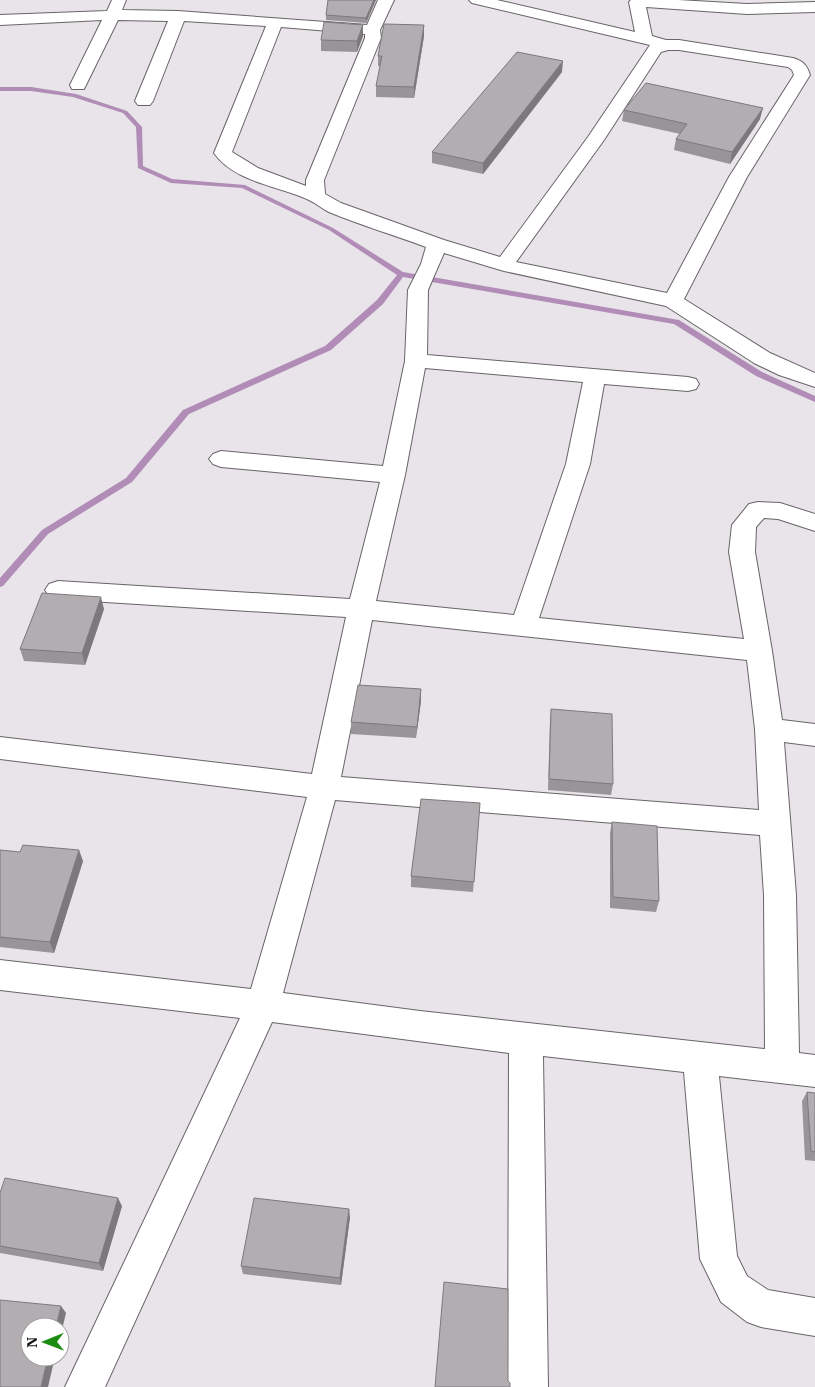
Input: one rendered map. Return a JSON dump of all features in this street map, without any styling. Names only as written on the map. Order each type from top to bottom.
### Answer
[{"type":"street","points":[[316,196],[315,180],[373,38],[372,30],[386,0]]},
{"type":"street","points":[[477,0],[667,45],[679,45],[793,63],[800,68],[802,75],[738,177],[673,301]]},
{"type":"street","points":[[645,40],[638,2],[747,8],[815,7]]},
{"type":"street","points":[[0,20],[116,7],[178,16],[248,14],[275,24],[351,27],[372,30]]},
{"type":"street","points":[[78,84],[116,7]]},
{"type":"street","points":[[144,101],[178,16]]},
{"type":"street","points":[[275,24],[260,57],[223,153],[227,159],[242,167],[316,196],[334,207],[437,244],[504,265],[673,301],[762,358],[815,380]]},
{"type":"street","points":[[504,265],[594,140],[655,49],[667,45]]},
{"type":"street","points":[[85,1387],[264,1006],[324,787],[361,609],[393,475],[416,361],[418,290],[431,264],[437,244]]},
{"type":"street","points":[[416,361],[688,384]]},
{"type":"street","points":[[523,626],[578,464],[595,375]]},
{"type":"street","points":[[221,459],[393,475]]},
{"type":"street","points":[[782,1067],[780,895],[769,729],[759,651],[742,552],[744,525],[758,510],[780,510],[815,523]]},
{"type":"street","points":[[58,590],[361,609],[759,651]]},
{"type":"street","points":[[769,729],[815,735]]},
{"type":"street","points":[[0,748],[324,787],[774,824]]},
{"type":"street","points":[[0,975],[526,1039],[815,1071]]},
{"type":"street","points":[[526,1039],[528,1387]]},
{"type":"street","points":[[700,1058],[719,1259],[734,1289],[761,1308],[815,1317]]},
{"type":"building","points":[[328,0],[374,0],[366,18],[326,15]]},
{"type":"building","points":[[324,22],[363,25],[357,41],[321,40]]},
{"type":"building","points":[[384,24],[424,25],[414,87],[376,86],[382,56],[378,56]]},
{"type":"building","points":[[517,52],[563,61],[483,163],[432,152]]},
{"type":"building","points":[[646,83],[763,108],[732,152],[676,139],[687,124],[624,110]]},
{"type":"building","points":[[42,593],[101,597],[82,653],[20,649]]},
{"type":"building","points":[[358,685],[421,689],[417,727],[351,722]]},
{"type":"building","points":[[551,709],[612,714],[613,784],[549,779]]},
{"type":"building","points":[[421,799],[480,803],[474,882],[411,876]]},
{"type":"building","points":[[612,822],[657,826],[659,901],[613,897]]},
{"type":"building","points":[[23,845],[79,850],[50,942],[0,937],[0,850],[20,852]]},
{"type":"building","points":[[807,1092],[815,1093],[815,1152],[811,1151]]},
{"type":"building","points":[[5,1178],[118,1198],[99,1263],[0,1246],[0,1193]]},
{"type":"building","points":[[254,1198],[349,1209],[340,1278],[241,1266]]},
{"type":"building","points":[[444,1282],[508,1289],[508,1381],[510,1387],[435,1387]]},
{"type":"building","points":[[0,1300],[61,1306],[58,1317],[20,1317],[20,1367],[46,1367],[41,1387],[0,1387]]},
{"type":"waterway","points":[[0,89],[31,89],[74,95],[125,112],[139,127],[140,167],[171,181],[243,186],[331,229],[401,274]]},
{"type":"waterway","points":[[0,584],[45,532],[129,480],[186,412],[328,348],[380,302],[401,274]]},
{"type":"waterway","points":[[401,274],[676,322],[759,374],[815,399]]}]
